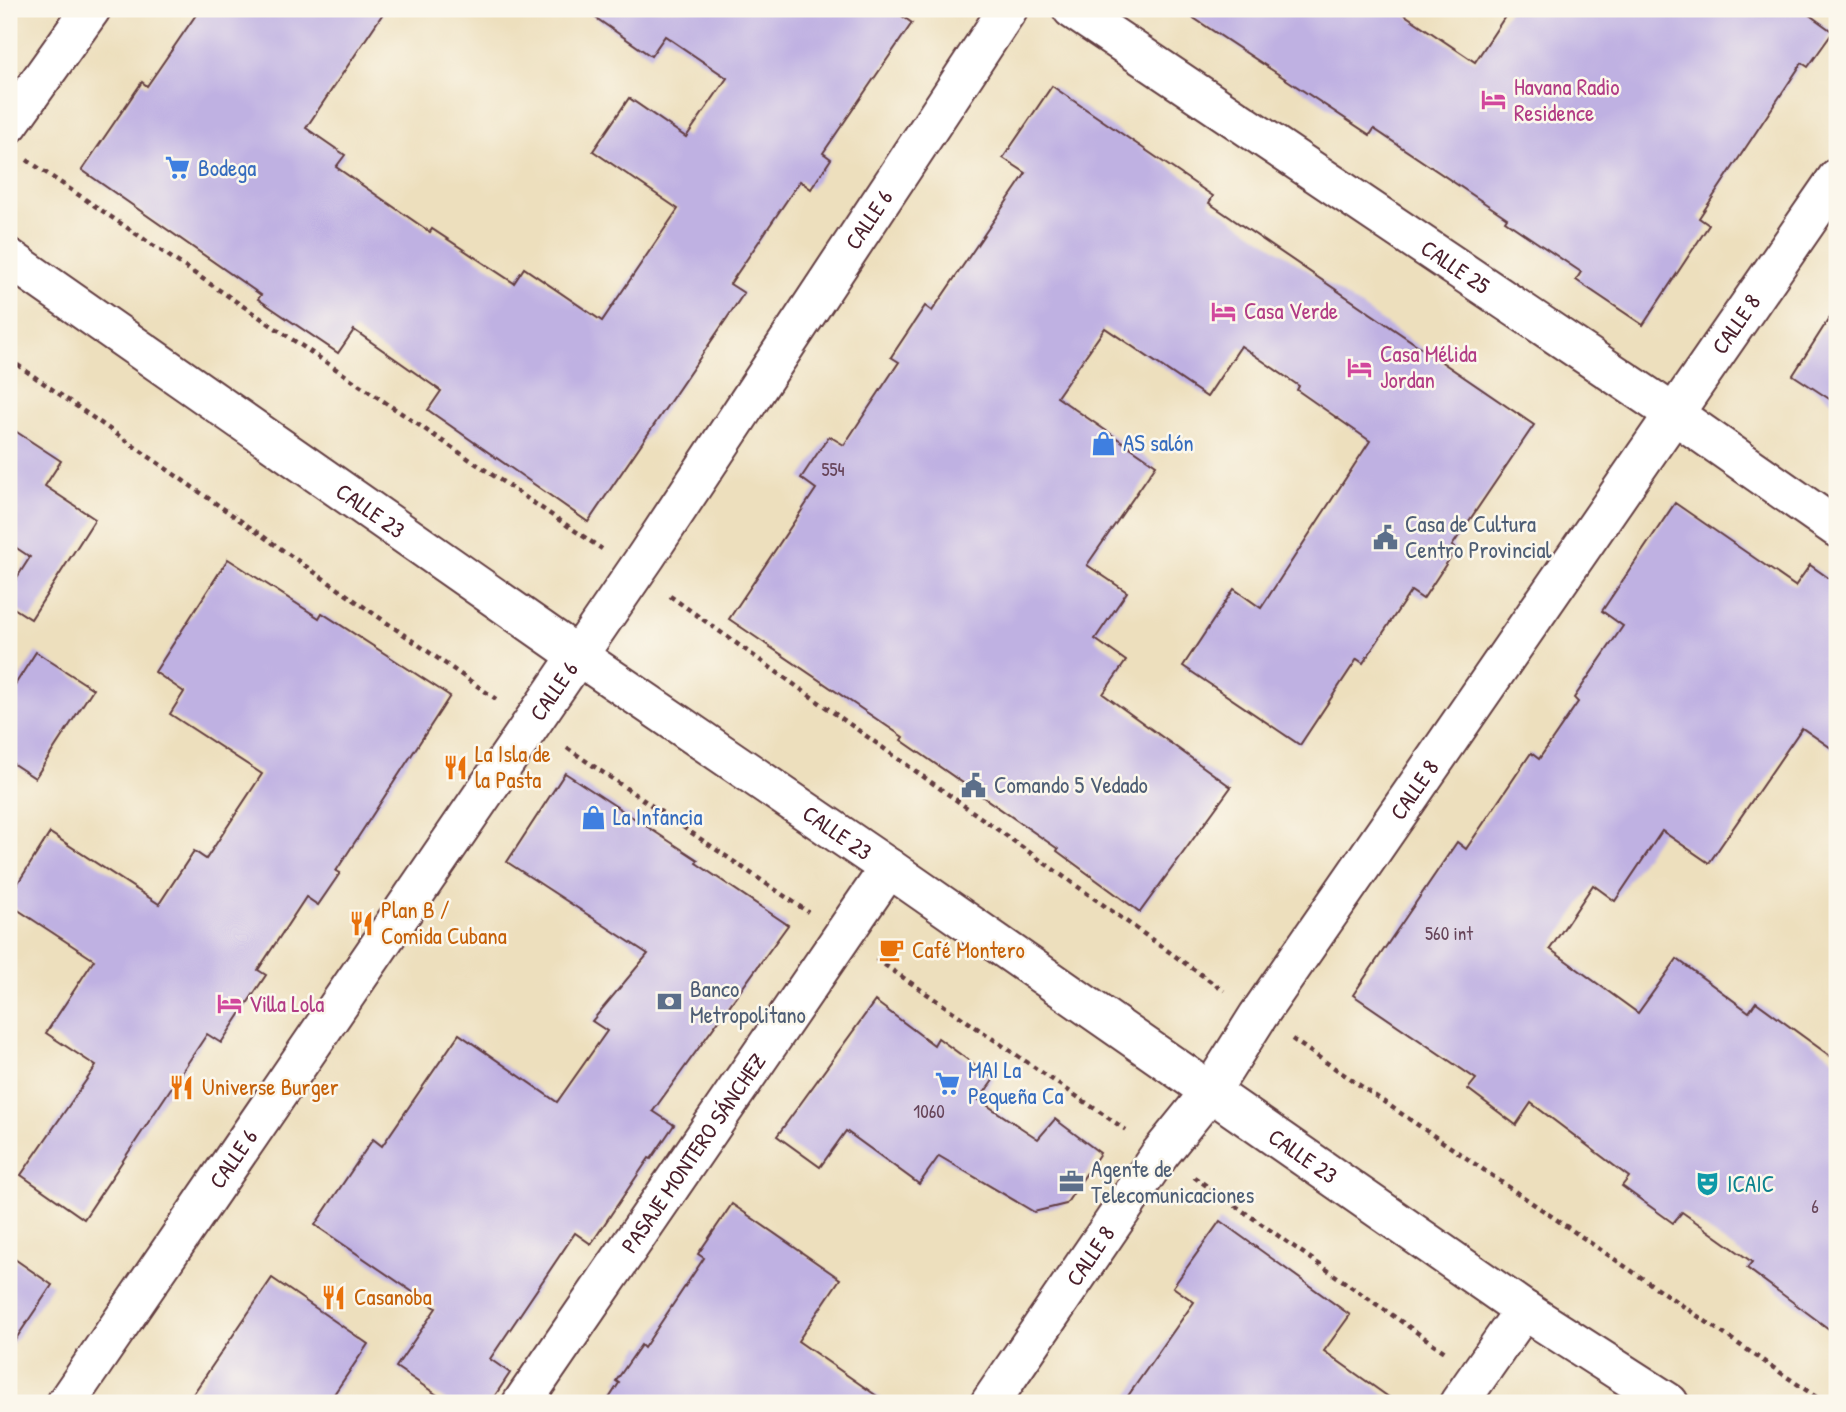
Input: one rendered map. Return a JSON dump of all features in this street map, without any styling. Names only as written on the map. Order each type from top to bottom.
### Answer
[{"type":"street","points":[[14,140],[91,9]]},
{"type":"street","name":"CALLE 6","points":[[66,1403],[635,572],[1008,9]]},
{"type":"street","name":"CALLE 25","points":[[1072,9],[1674,414],[1837,528]]},
{"type":"street","name":"CALLE 8","points":[[990,1403],[1160,1154],[1210,1092],[1258,1016],[1837,178]]},
{"type":"street","name":"CALLE 23","points":[[9,258],[1524,1310],[1669,1403]]},
{"type":"street","name":"PASAJE MONTERO SÁNCHEZ","points":[[522,1403],[889,868]]},
{"type":"street","points":[[1469,1389],[1524,1310]]},
{"type":"path","points":[[14,140],[635,572],[1258,1016],[1825,1403]]},
{"type":"path","points":[[9,359],[531,723],[1160,1154],[1469,1389]]},
{"type":"building","points":[[200,9],[386,9],[306,128],[345,155],[336,167],[430,232],[432,229],[514,283],[524,268],[602,321],[678,209],[593,151],[629,98],[686,137],[727,78],[665,36],[651,56],[583,9],[892,9],[912,23],[823,153],[831,159],[811,189],[800,181],[730,284],[744,293],[588,522],[428,410],[441,391],[354,330],[338,353],[258,299],[261,295],[82,170],[142,82],[147,86]]},
{"type":"building","points":[[1180,9],[1396,9],[1475,62],[1510,9],[1801,9],[1833,32],[1808,67],[1802,63],[1699,218],[1709,225],[1643,325],[1576,280],[1581,272],[1505,221],[1507,218],[1374,129],[1370,135]]},
{"type":"building","points":[[1052,86],[1213,196],[1209,203],[1534,425],[1452,546],[1456,549],[1423,599],[1411,591],[1363,663],[1357,659],[1300,745],[1183,666],[1234,589],[1261,608],[1370,441],[1297,390],[1299,386],[1241,346],[1207,397],[1105,328],[1057,397],[1156,465],[1087,565],[1127,592],[1095,639],[1126,661],[1103,694],[1231,787],[1140,912],[1057,851],[1058,849],[901,740],[903,737],[729,619],[816,489],[801,478],[829,436],[844,445],[899,362],[891,357],[925,306],[932,311],[1026,173],[1003,158]]},
{"type":"building","points":[[1837,306],[1837,404],[1793,375]]},
{"type":"building","points":[[9,427],[61,461],[45,486],[95,519],[31,619],[9,605],[9,590],[30,557],[9,543]]},
{"type":"building","points":[[1675,503],[1795,586],[1810,565],[1837,584],[1837,752],[1802,728],[1709,863],[1662,831],[1615,901],[1593,885],[1550,949],[1638,1013],[1677,959],[1749,1012],[1756,1002],[1837,1061],[1837,1335],[1747,1268],[1752,1262],[1682,1212],[1673,1223],[1622,1186],[1629,1177],[1531,1103],[1516,1125],[1468,1089],[1476,1079],[1353,995],[1457,842],[1466,849],[1531,753],[1539,759],[1578,702],[1574,698],[1623,626],[1602,611]]},
{"type":"building","points":[[228,559],[319,618],[322,613],[450,696],[336,871],[340,873],[318,905],[306,897],[258,970],[266,975],[221,1043],[207,1034],[84,1219],[21,1175],[96,1066],[46,1033],[94,960],[9,904],[9,897],[50,833],[159,904],[194,851],[206,859],[262,774],[170,714],[184,692],[155,672]]},
{"type":"building","points":[[36,652],[93,689],[35,778],[9,761],[9,694]]},
{"type":"building","points":[[565,773],[698,860],[696,863],[788,925],[653,1111],[674,1125],[651,1159],[649,1158],[591,1244],[575,1233],[490,1359],[510,1373],[490,1403],[449,1403],[396,1367],[436,1308],[315,1225],[373,1139],[382,1146],[459,1034],[557,1102],[607,1031],[592,1021],[648,954],[507,862]]},
{"type":"building","points":[[875,1001],[934,1045],[938,1038],[994,1079],[979,1100],[1038,1139],[1055,1119],[1100,1153],[1066,1204],[1034,1212],[939,1156],[919,1184],[846,1131],[820,1167],[777,1136]]},
{"type":"building","points":[[732,1204],[840,1279],[798,1341],[887,1403],[606,1403],[619,1383],[616,1381],[641,1345],[644,1348],[704,1258],[698,1254]]},
{"type":"building","points":[[1220,1221],[1350,1315],[1324,1351],[1397,1403],[1123,1403],[1194,1302],[1173,1287]]},
{"type":"building","points":[[9,1255],[52,1285],[9,1349]]},
{"type":"building","points":[[272,1278],[368,1344],[328,1403],[187,1403]]},
{"type":"place","name":"Havana Radio Residence","points":[[1494,100]]},
{"type":"place","name":"Bodega","points":[[178,168]]},
{"type":"place","name":"Casa Verde","points":[[1224,311]]},
{"type":"place","name":"Casa Mélida Jordan","points":[[1360,367]]},
{"type":"place","name":"AS salón","points":[[1103,443]]},
{"type":"place","name":"Casa de Cultura Centro Provincial","points":[[1385,537]]},
{"type":"place","name":"La Isla de la Pasta","points":[[455,767]]},
{"type":"place","name":"Comando 5 Vedado","points":[[974,785]]},
{"type":"place","name":"La Infancia","points":[[593,817]]},
{"type":"place","name":"Plan B / Comida Cubana","points":[[361,923]]},
{"type":"place","name":"Café Montero","points":[[892,950]]},
{"type":"place","name":"Banco Metropolitano","points":[[670,1002]]},
{"type":"place","name":"Villa Lola","points":[[229,1004]]},
{"type":"place","name":"MAI La Pequeña Ca","points":[[948,1083]]},
{"type":"place","name":"Universe Burger","points":[[182,1087]]},
{"type":"place","name":"Agente de Telecomunicaciones","points":[[1071,1182]]},
{"type":"place","name":"ICAIC","points":[[1707,1184]]},
{"type":"place","name":"Casanoba","points":[[334,1297]]}]
